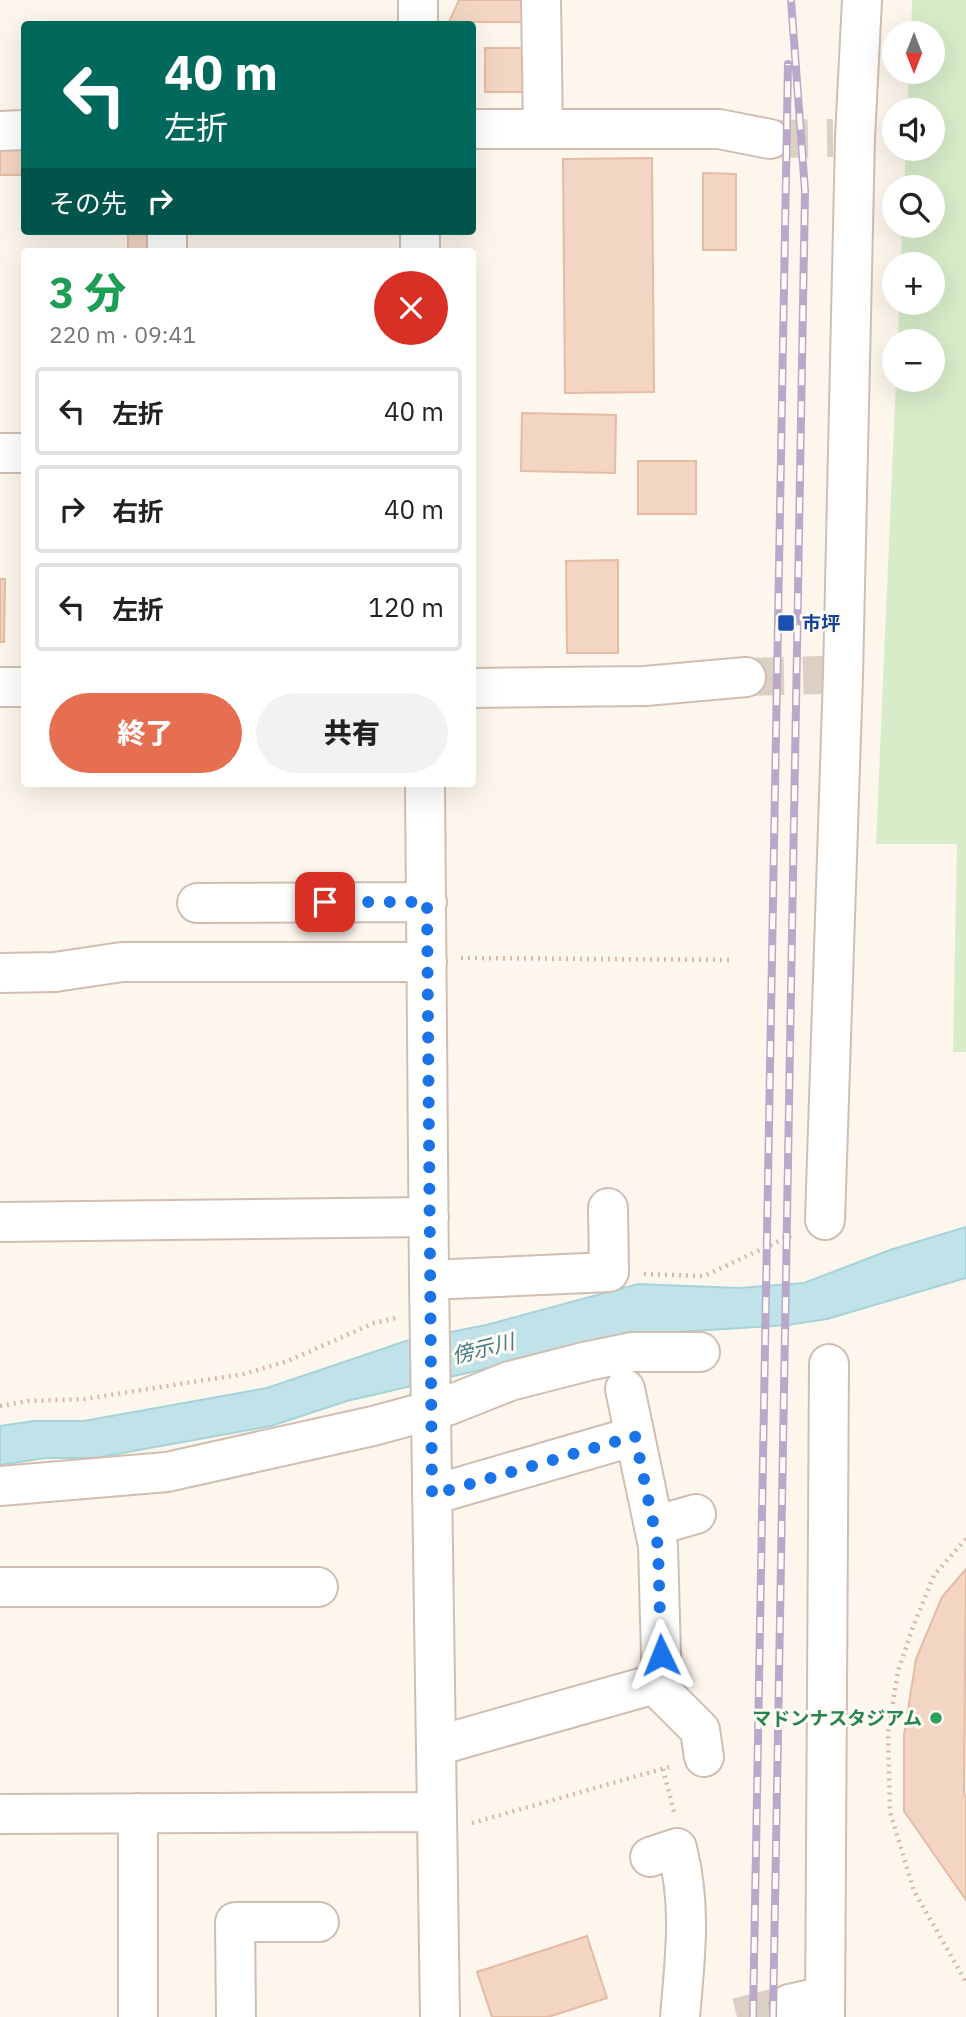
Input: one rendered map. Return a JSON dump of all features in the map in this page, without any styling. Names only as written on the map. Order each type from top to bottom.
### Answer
[{"type":"street","points":[[418,0],[418,21]]},
{"type":"street","points":[[541,0],[543,129]]},
{"type":"street","points":[[825,1220],[844,138],[862,0]]},
{"type":"street","points":[[476,129],[719,129],[770,139]]},
{"type":"street","points":[[0,131],[21,131]]},
{"type":"street","points":[[0,453],[21,453]]},
{"type":"street","points":[[476,688],[645,686],[746,677]]},
{"type":"street","points":[[0,687],[21,687]]},
{"type":"street","points":[[425,787],[440,2017]]},
{"type":"street","points":[[197,903],[427,902]]},
{"type":"street","points":[[0,973],[55,972],[122,962],[427,960]]},
{"type":"street","points":[[429,1280],[609,1272],[608,1208]]},
{"type":"street","points":[[0,1222],[429,1217]]},
{"type":"street","points":[[0,1486],[167,1472],[373,1426],[431,1404],[447,1406],[510,1381],[632,1352],[700,1352]]},
{"type":"street","points":[[813,2006],[829,1364]]},
{"type":"street","points":[[625,1389],[658,1546],[662,1692],[700,1730],[704,1757]]},
{"type":"street","points":[[432,1495],[635,1436]]},
{"type":"street","points":[[654,1526],[695,1514]]},
{"type":"street","points":[[0,1587],[318,1587]]},
{"type":"street","points":[[436,1746],[662,1682]]},
{"type":"street","points":[[0,1814],[138,1813],[437,1822]]},
{"type":"street","points":[[138,1813],[138,2017]]},
{"type":"street","points":[[664,1852],[684,1874],[687,1906],[680,2017]]},
{"type":"street","points":[[236,2017],[236,1922],[319,1922]]},
{"type":"path","points":[[427,960],[733,960]]},
{"type":"path","points":[[966,1539],[934,1575],[898,1671],[888,1732],[890,1812],[914,1891],[966,1982]]},
{"type":"path","points":[[437,1822],[704,1757]]},
{"type":"path","points":[[663,1769],[674,1814],[664,1852]]},
{"type":"green space","points":[[912,0],[966,0],[966,1052],[953,1052],[957,844],[876,844],[895,392],[945,392],[945,329],[898,329],[899,315],[945,315],[945,252],[901,252],[902,238],[945,238],[945,175],[905,175],[905,161],[945,161],[945,98],[908,98],[908,84],[945,84],[945,21],[911,21]]},
{"type":"water","name":"傍示川","points":[[966,1227],[966,1278],[827,1319],[788,1325],[661,1333],[579,1347],[347,1401],[271,1426],[95,1458],[45,1458],[0,1465],[0,1426],[34,1421],[84,1421],[267,1388],[406,1341],[486,1325],[638,1284],[739,1288],[804,1283],[890,1250]]},
{"type":"building","points":[[459,0],[526,0],[526,22],[449,21]]},
{"type":"building","points":[[485,48],[523,48],[523,92],[485,92]]},
{"type":"building","points":[[0,144],[21,144],[21,175],[0,175]]},
{"type":"building","points":[[652,158],[654,392],[565,393],[563,159]]},
{"type":"building","points":[[703,173],[736,174],[736,250],[703,250]]},
{"type":"building","points":[[128,235],[158,235],[159,248],[128,248]]},
{"type":"building","points":[[522,413],[616,415],[615,473],[521,471]]},
{"type":"building","points":[[638,461],[696,461],[696,514],[638,514]]},
{"type":"building","points":[[618,560],[618,653],[567,653],[566,561]]},
{"type":"building","points":[[0,579],[5,579],[4,642],[0,642]]},
{"type":"building","name":"マドンナスタジアム","points":[[966,1569],[966,1900],[904,1811],[904,1735],[916,1659],[942,1597]]},
{"type":"building","points":[[587,1936],[607,1998],[548,2017],[492,2017],[477,1972]]},
{"type":"tunnel","points":[[770,139],[833,138]]},
{"type":"tunnel","points":[[746,677],[825,675]]},
{"type":"tunnel","points":[[737,2017],[789,2004]]},
{"type":"railway","points":[[773,2017],[805,191],[791,0]]},
{"type":"railway","points":[[753,2017],[788,64]]},
{"type":"place","name":"市坪","points":[[786,623]]},
{"type":"place","name":"マドンナスタジアム","points":[[936,1718]]},
{"type":"route","points":[[325,902],[427,902],[432,1495],[635,1436],[658,1546],[661,1655]]}]
